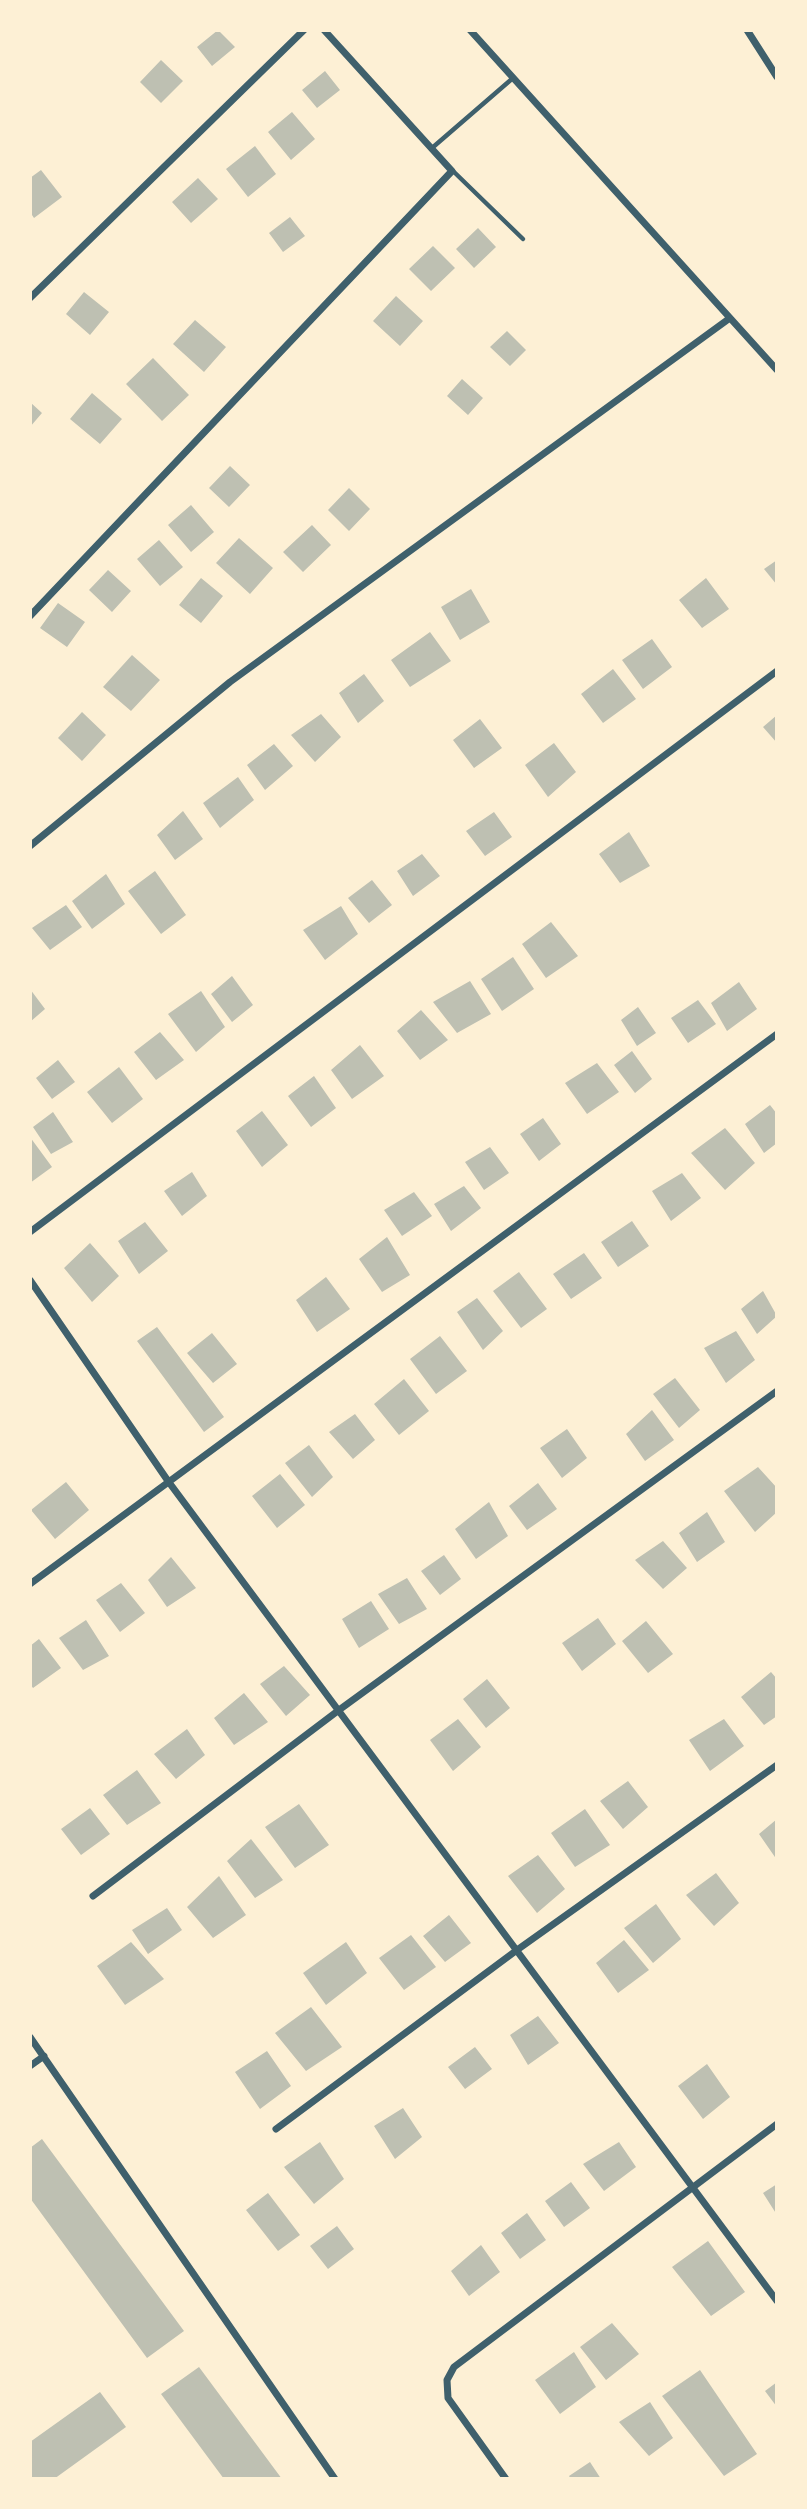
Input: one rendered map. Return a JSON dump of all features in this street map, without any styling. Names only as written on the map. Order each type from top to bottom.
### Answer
[{"type":"street","points":[[30,298],[304,30]]},
{"type":"street","points":[[30,616],[452,171],[324,30]]},
{"type":"street","points":[[471,30],[777,370]]},
{"type":"street","points":[[747,30],[777,77]]},
{"type":"street","points":[[30,846],[230,682],[730,318]]},
{"type":"street","points":[[30,1232],[777,671]]},
{"type":"street","points":[[30,1584],[777,1034]]},
{"type":"street","points":[[30,1280],[168,1481],[777,2301]]},
{"type":"street","points":[[93,1896],[339,1710],[777,1391]]},
{"type":"street","points":[[275,2129],[517,1950],[777,1765]]},
{"type":"street","points":[[30,2037],[335,2479]]},
{"type":"street","points":[[30,2066],[44,2056]]},
{"type":"street","points":[[506,2479],[448,2398],[447,2380],[454,2367],[777,2124]]},
{"type":"lane","points":[[432,148],[514,78]]},
{"type":"lane","points":[[452,171],[523,239]]},
{"type":"building","points":[[218,30],[235,47],[212,66],[197,47]]},
{"type":"building","points":[[161,60],[183,81],[161,103],[140,82]]},
{"type":"building","points":[[325,71],[340,90],[317,108],[302,90]]},
{"type":"building","points":[[292,112],[315,139],[291,160],[268,132]]},
{"type":"building","points":[[255,146],[276,174],[248,197],[226,169]]},
{"type":"building","points":[[41,170],[62,197],[34,218],[30,212],[30,178]]},
{"type":"building","points":[[198,178],[218,199],[191,223],[172,202]]},
{"type":"building","points":[[290,217],[305,236],[283,252],[269,233]]},
{"type":"building","points":[[478,228],[496,247],[474,268],[456,249]]},
{"type":"building","points":[[433,246],[455,268],[431,291],[409,269]]},
{"type":"building","points":[[84,292],[109,312],[90,335],[66,314]]},
{"type":"building","points":[[396,296],[423,321],[400,346],[373,321]]},
{"type":"building","points":[[195,320],[226,347],[204,372],[173,344]]},
{"type":"building","points":[[507,331],[526,350],[510,366],[490,347]]},
{"type":"building","points":[[153,358],[189,395],[162,421],[126,384]]},
{"type":"building","points":[[462,379],[483,398],[468,415],[447,396]]},
{"type":"building","points":[[92,393],[122,419],[100,444],[70,419]]},
{"type":"building","points":[[30,402],[42,413],[30,427]]},
{"type":"building","points":[[230,466],[250,485],[229,507],[209,488]]},
{"type":"building","points":[[349,488],[370,509],[349,531],[328,510]]},
{"type":"building","points":[[191,505],[214,532],[191,552],[168,525]]},
{"type":"building","points":[[312,525],[331,545],[303,572],[283,552]]},
{"type":"building","points":[[239,538],[273,568],[250,594],[216,563]]},
{"type":"building","points":[[159,540],[183,567],[160,586],[137,559]]},
{"type":"building","points":[[777,560],[777,585],[764,569]]},
{"type":"building","points":[[108,570],[131,591],[112,612],[89,590]]},
{"type":"building","points":[[201,578],[223,596],[201,623],[179,605]]},
{"type":"building","points":[[706,578],[729,609],[702,628],[679,600]]},
{"type":"building","points":[[471,589],[490,622],[460,640],[441,607]]},
{"type":"building","points":[[58,603],[85,622],[67,647],[40,628]]},
{"type":"building","points":[[430,632],[451,661],[410,687],[391,660]]},
{"type":"building","points":[[652,639],[672,667],[643,689],[622,660]]},
{"type":"building","points":[[132,655],[160,680],[131,711],[103,687]]},
{"type":"building","points":[[613,669],[636,699],[603,723],[581,694]]},
{"type":"building","points":[[364,674],[384,701],[358,723],[339,693]]},
{"type":"building","points":[[82,712],[106,735],[82,761],[58,738]]},
{"type":"building","points":[[321,714],[341,737],[315,762],[291,735]]},
{"type":"building","points":[[777,715],[777,743],[763,727]]},
{"type":"building","points":[[480,719],[502,748],[474,768],[453,740]]},
{"type":"building","points":[[554,743],[576,772],[548,797],[525,765]]},
{"type":"building","points":[[274,744],[293,766],[265,790],[247,765]]},
{"type":"building","points":[[238,777],[254,800],[220,828],[203,803]]},
{"type":"building","points":[[183,811],[203,839],[175,860],[157,835]]},
{"type":"building","points":[[494,812],[512,837],[485,856],[466,831]]},
{"type":"building","points":[[629,832],[650,866],[620,883],[599,854]]},
{"type":"building","points":[[422,854],[440,876],[413,896],[397,871]]},
{"type":"building","points":[[155,871],[186,915],[161,934],[128,891]]},
{"type":"building","points":[[106,874],[125,904],[92,929],[72,901]]},
{"type":"building","points":[[372,880],[392,905],[369,923],[348,898]]},
{"type":"building","points":[[66,905],[82,927],[50,950],[32,928]]},
{"type":"building","points":[[341,906],[358,934],[325,960],[303,930]]},
{"type":"building","points":[[551,922],[578,956],[546,978],[522,944]]},
{"type":"building","points":[[513,957],[534,989],[502,1011],[481,979]]},
{"type":"building","points":[[232,976],[253,1005],[232,1022],[211,994]]},
{"type":"building","points":[[470,981],[491,1014],[457,1033],[433,1002]]},
{"type":"building","points":[[739,982],[757,1009],[727,1031],[711,1003]]},
{"type":"building","points":[[30,989],[45,1009],[30,1022]]},
{"type":"building","points":[[201,991],[225,1027],[196,1052],[168,1014]]},
{"type":"building","points":[[698,1000],[716,1024],[688,1043],[671,1018]]},
{"type":"building","points":[[638,1007],[656,1033],[637,1046],[621,1020]]},
{"type":"building","points":[[421,1010],[448,1040],[420,1060],[397,1031]]},
{"type":"building","points":[[160,1032],[184,1060],[156,1080],[134,1052]]},
{"type":"building","points":[[360,1045],[384,1076],[352,1099],[331,1070]]},
{"type":"building","points":[[632,1051],[652,1079],[635,1093],[614,1065]]},
{"type":"building","points":[[58,1060],[75,1082],[52,1099],[36,1078]]},
{"type":"building","points":[[597,1063],[619,1092],[587,1114],[565,1083]]},
{"type":"building","points":[[119,1067],[143,1099],[112,1123],[87,1092]]},
{"type":"building","points":[[314,1076],[336,1108],[311,1127],[288,1096]]},
{"type":"building","points":[[770,1105],[777,1114],[777,1143],[764,1153],[745,1124]]},
{"type":"building","points":[[262,1111],[288,1145],[262,1167],[236,1131]]},
{"type":"building","points":[[53,1112],[73,1142],[51,1154],[33,1127]]},
{"type":"building","points":[[543,1118],[561,1144],[539,1161],[520,1134]]},
{"type":"building","points":[[725,1128],[755,1163],[725,1190],[691,1153]]},
{"type":"building","points":[[30,1137],[52,1167],[30,1183]]},
{"type":"building","points":[[490,1147],[509,1173],[484,1190],[465,1162]]},
{"type":"building","points":[[192,1172],[207,1196],[182,1216],[164,1191]]},
{"type":"building","points":[[682,1173],[701,1198],[671,1221],[652,1191]]},
{"type":"building","points":[[464,1186],[481,1208],[451,1231],[434,1204]]},
{"type":"building","points":[[414,1192],[432,1216],[402,1236],[384,1210]]},
{"type":"building","points":[[632,1221],[649,1246],[618,1267],[601,1242]]},
{"type":"building","points":[[145,1222],[168,1251],[139,1274],[118,1241]]},
{"type":"building","points":[[387,1237],[410,1275],[382,1292],[359,1259]]},
{"type":"building","points":[[90,1243],[119,1276],[92,1302],[64,1268]]},
{"type":"building","points":[[584,1253],[602,1278],[571,1299],[553,1274]]},
{"type":"building","points":[[519,1272],[547,1309],[521,1328],[493,1291]]},
{"type":"building","points":[[326,1277],[350,1309],[317,1332],[296,1300]]},
{"type":"building","points":[[763,1291],[777,1316],[757,1334],[741,1309]]},
{"type":"building","points":[[477,1298],[503,1331],[483,1350],[457,1312]]},
{"type":"building","points":[[157,1327],[224,1417],[204,1432],[137,1341]]},
{"type":"building","points":[[736,1331],[755,1360],[726,1383],[704,1348]]},
{"type":"building","points":[[212,1333],[237,1364],[213,1383],[187,1353]]},
{"type":"building","points":[[440,1336],[467,1371],[436,1394],[410,1359]]},
{"type":"building","points":[[675,1378],[700,1410],[679,1428],[653,1394]]},
{"type":"building","points":[[404,1379],[429,1411],[399,1435],[374,1404]]},
{"type":"building","points":[[652,1410],[674,1440],[645,1461],[626,1434]]},
{"type":"building","points":[[355,1414],[375,1440],[353,1459],[329,1432]]},
{"type":"building","points":[[567,1429],[587,1458],[562,1478],[540,1448]]},
{"type":"building","points":[[309,1445],[333,1477],[312,1497],[285,1463]]},
{"type":"building","points":[[758,1467],[777,1488],[777,1512],[755,1532],[724,1491]]},
{"type":"building","points":[[280,1474],[305,1505],[277,1528],[252,1496]]},
{"type":"building","points":[[66,1482],[89,1510],[55,1539],[31,1510]]},
{"type":"building","points":[[538,1483],[557,1509],[527,1530],[509,1506]]},
{"type":"building","points":[[489,1502],[508,1536],[476,1559],[455,1529]]},
{"type":"building","points":[[707,1512],[725,1542],[697,1562],[679,1533]]},
{"type":"building","points":[[663,1541],[687,1568],[663,1589],[635,1560]]},
{"type":"building","points":[[444,1555],[461,1579],[440,1595],[421,1571]]},
{"type":"building","points":[[171,1557],[196,1588],[167,1607],[148,1580]]},
{"type":"building","points":[[407,1578],[427,1609],[399,1624],[378,1594]]},
{"type":"building","points":[[121,1583],[145,1613],[120,1632],[96,1600]]},
{"type":"building","points":[[371,1601],[389,1629],[359,1648],[342,1619]]},
{"type":"building","points":[[598,1618],[616,1644],[582,1671],[562,1643]]},
{"type":"building","points":[[86,1620],[109,1656],[83,1670],[59,1638]]},
{"type":"building","points":[[646,1621],[673,1654],[648,1673],[622,1641]]},
{"type":"building","points":[[39,1639],[61,1668],[33,1688],[30,1684],[30,1646]]},
{"type":"building","points":[[284,1666],[310,1695],[286,1716],[260,1684]]},
{"type":"building","points":[[771,1672],[777,1679],[777,1716],[764,1725],[741,1697]]},
{"type":"building","points":[[487,1679],[510,1708],[486,1728],[463,1699]]},
{"type":"building","points":[[244,1693],[268,1722],[234,1745],[214,1718]]},
{"type":"building","points":[[458,1719],[481,1747],[453,1771],[430,1740]]},
{"type":"building","points":[[724,1719],[744,1746],[710,1771],[689,1740]]},
{"type":"building","points":[[187,1729],[205,1755],[176,1779],[154,1754]]},
{"type":"building","points":[[137,1770],[161,1803],[127,1825],[103,1795]]},
{"type":"building","points":[[628,1781],[648,1807],[623,1829],[600,1801]]},
{"type":"building","points":[[299,1804],[329,1845],[295,1868],[265,1827]]},
{"type":"building","points":[[90,1808],[110,1834],[81,1855],[61,1829]]},
{"type":"building","points":[[585,1809],[610,1845],[575,1867],[551,1833]]},
{"type":"building","points":[[777,1819],[777,1860],[759,1834]]},
{"type":"building","points":[[251,1839],[283,1880],[255,1898],[227,1861]]},
{"type":"building","points":[[538,1855],[565,1889],[537,1913],[508,1876]]},
{"type":"building","points":[[716,1873],[739,1903],[714,1926],[686,1895]]},
{"type":"building","points":[[219,1876],[246,1915],[213,1938],[187,1907]]},
{"type":"building","points":[[656,1904],[681,1939],[653,1963],[624,1928]]},
{"type":"building","points":[[167,1908],[182,1930],[148,1954],[132,1930]]},
{"type":"building","points":[[449,1915],[471,1943],[445,1962],[423,1936]]},
{"type":"building","points":[[411,1935],[436,1967],[404,1990],[379,1958]]},
{"type":"building","points":[[624,1940],[649,1970],[618,1993],[596,1963]]},
{"type":"building","points":[[131,1942],[164,1979],[125,2005],[97,1966]]},
{"type":"building","points":[[346,1942],[367,1973],[326,2005],[303,1973]]},
{"type":"building","points":[[311,2007],[342,2047],[306,2071],[275,2033]]},
{"type":"building","points":[[538,2016],[559,2043],[528,2065],[510,2035]]},
{"type":"building","points":[[475,2047],[492,2069],[465,2089],[448,2067]]},
{"type":"building","points":[[267,2051],[291,2086],[260,2109],[235,2072]]},
{"type":"building","points":[[707,2064],[730,2097],[703,2119],[678,2086]]},
{"type":"building","points":[[403,2108],[422,2137],[395,2159],[374,2126]]},
{"type":"building","points":[[42,2139],[184,2331],[147,2358],[30,2198],[30,2148]]},
{"type":"building","points":[[320,2142],[344,2179],[314,2204],[284,2167]]},
{"type":"building","points":[[619,2142],[636,2167],[604,2191],[583,2164]]},
{"type":"building","points":[[571,2182],[590,2208],[564,2227],[545,2201]]},
{"type":"building","points":[[777,2184],[777,2215],[763,2193]]},
{"type":"building","points":[[268,2193],[300,2235],[278,2251],[246,2210]]},
{"type":"building","points":[[527,2213],[546,2240],[520,2259],[501,2233]]},
{"type":"building","points":[[337,2226],[354,2249],[328,2269],[310,2246]]},
{"type":"building","points":[[708,2241],[745,2292],[711,2316],[672,2267]]},
{"type":"building","points":[[481,2245],[500,2272],[469,2296],[451,2271]]},
{"type":"building","points":[[612,2323],[639,2354],[606,2380],[580,2347]]},
{"type":"building","points":[[574,2352],[596,2387],[560,2414],[535,2380]]},
{"type":"building","points":[[199,2367],[282,2479],[224,2479],[161,2394]]},
{"type":"building","points":[[700,2370],[757,2454],[724,2476],[662,2396]]},
{"type":"building","points":[[777,2382],[777,2407],[765,2391]]},
{"type":"building","points":[[100,2392],[126,2427],[54,2479],[30,2479],[30,2442]]},
{"type":"building","points":[[650,2402],[673,2438],[649,2456],[619,2422]]},
{"type":"building","points":[[590,2462],[601,2479],[571,2479],[569,2476]]}]
